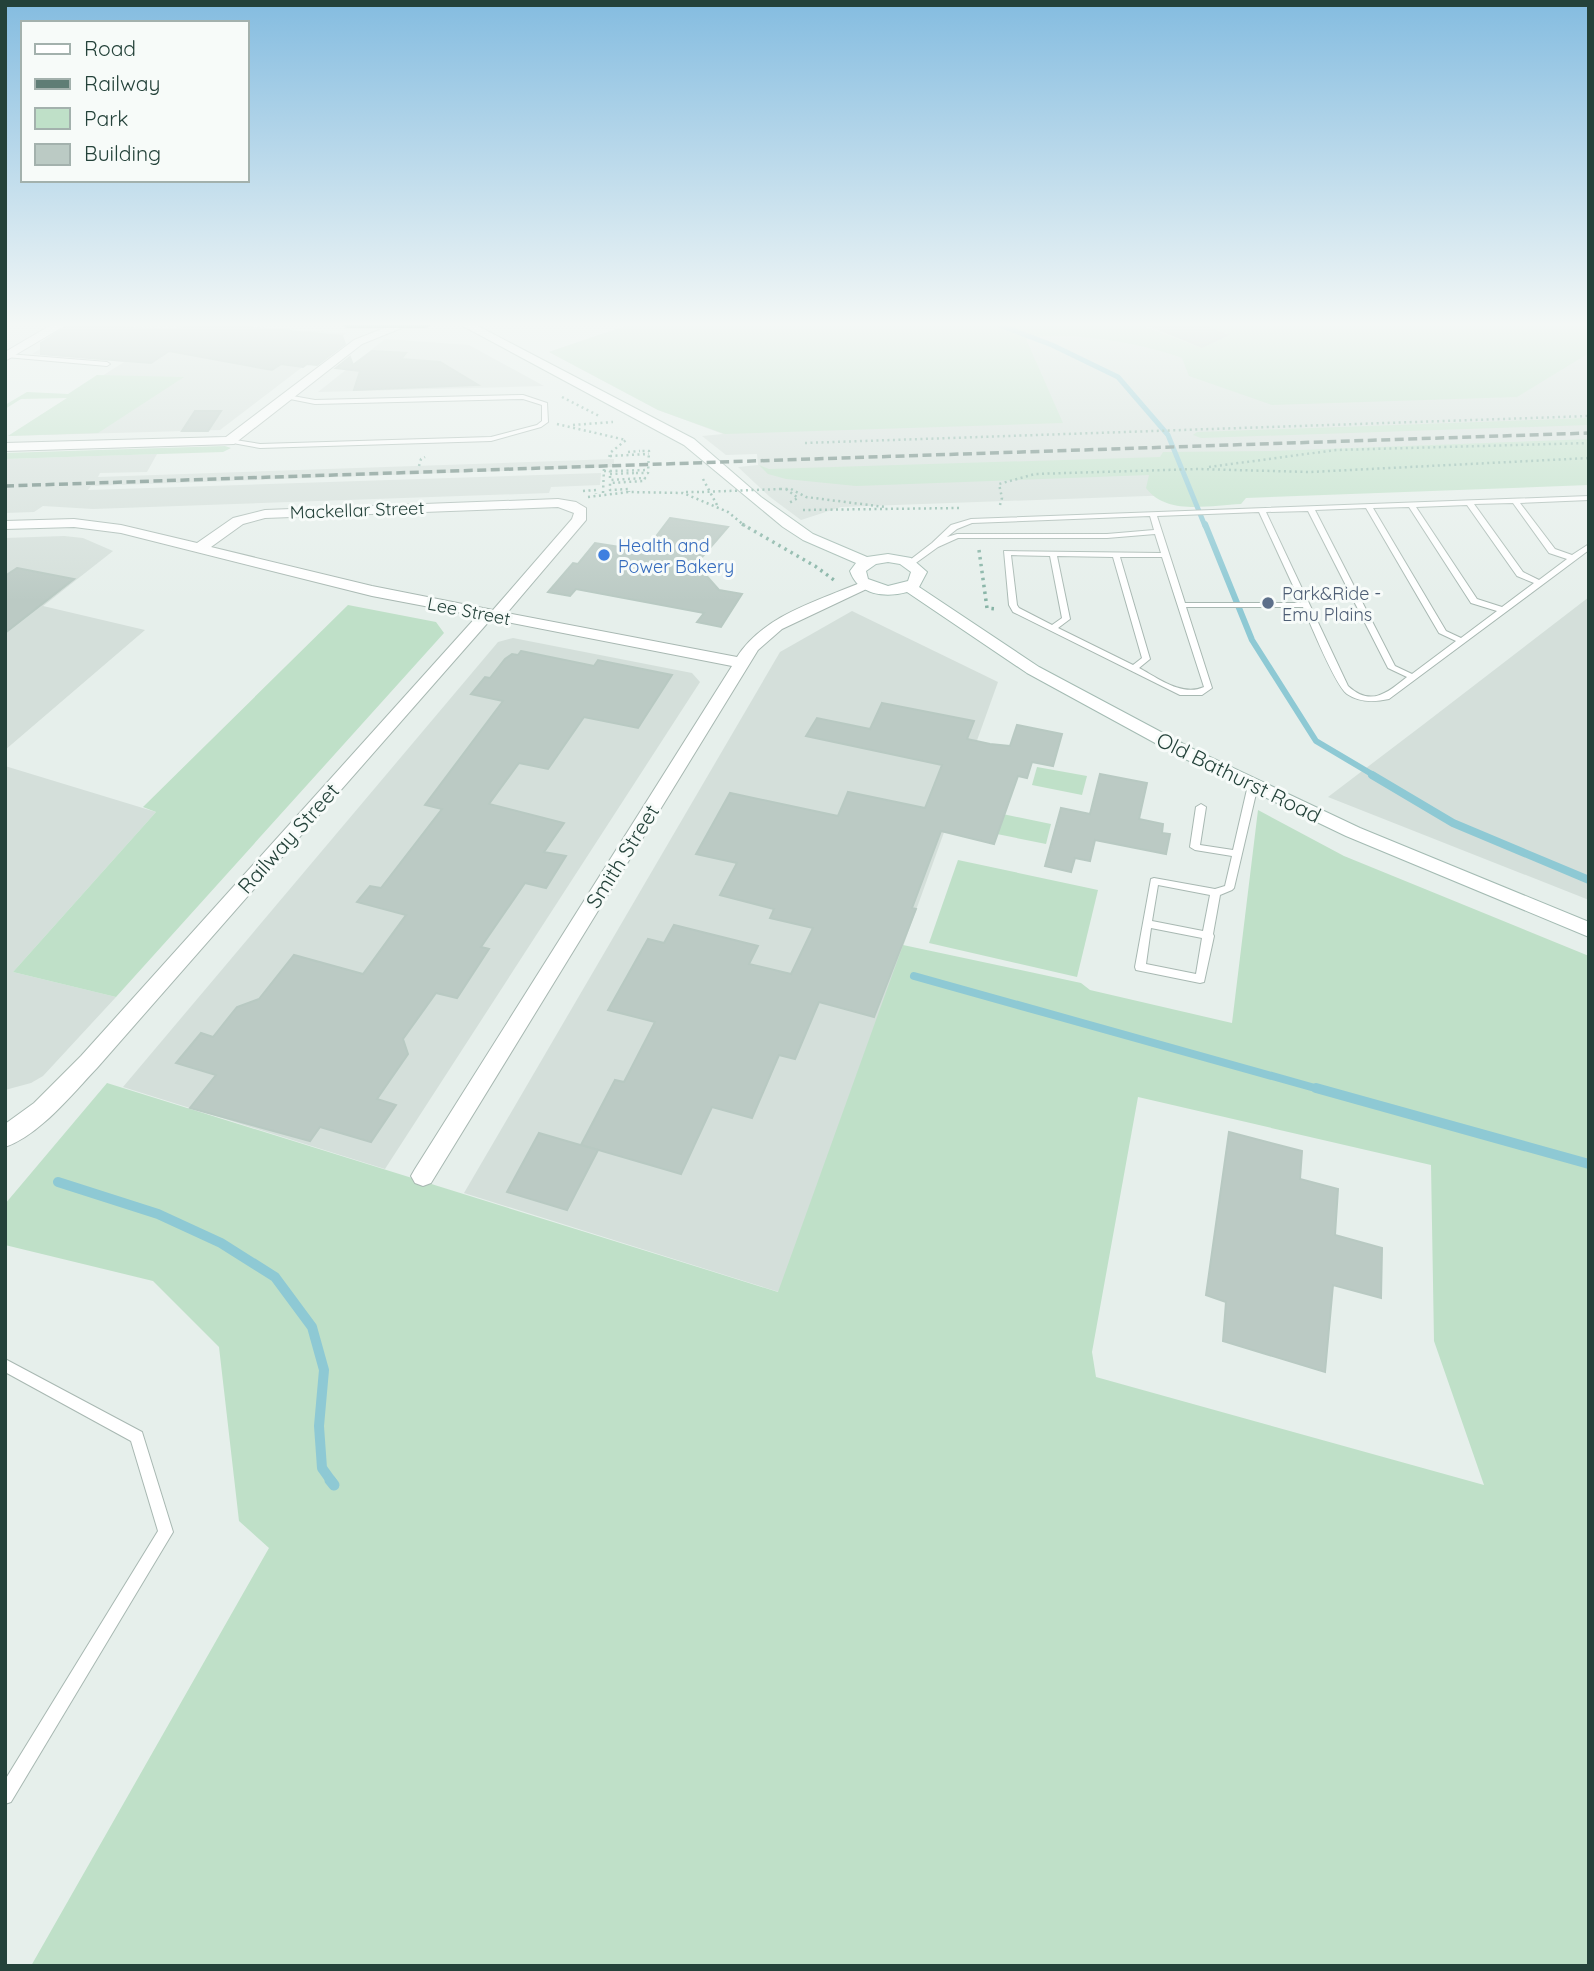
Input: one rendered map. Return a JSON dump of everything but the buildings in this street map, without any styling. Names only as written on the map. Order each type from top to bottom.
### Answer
[{"type":"street","points":[[5,447],[229,441],[260,417]]},
{"type":"street","points":[[641,417],[688,442],[722,468],[756,500],[808,537],[866,562],[888,558],[910,563],[919,572],[919,578],[909,587],[859,589],[858,571],[866,562]]},
{"type":"street","name":"Mackellar Street","points":[[200,548],[239,520],[265,514],[558,503],[581,511],[579,520],[492,615]]},
{"type":"street","points":[[5,525],[93,524],[200,548]]},
{"type":"street","name":"Lee Street","points":[[200,548],[336,583],[741,663]]},
{"type":"street","name":"Old Bathurst Road","points":[[909,587],[1033,670],[1253,785],[1353,832],[1589,930]]},
{"type":"street","name":"Smith Street","points":[[422,1176],[741,663],[762,635],[776,626],[859,589]]},
{"type":"street","name":"Railway Street","points":[[5,1137],[42,1110],[89,1062],[492,615]]},
{"type":"lane","points":[[229,441],[269,446],[491,439],[539,426],[545,422],[545,417]]},
{"type":"lane","points":[[910,563],[954,527],[971,521],[1589,498]]},
{"type":"lane","points":[[1515,500],[1552,551],[1572,558]]},
{"type":"lane","points":[[1469,502],[1520,574],[1540,583]]},
{"type":"lane","points":[[1411,504],[1474,601],[1503,610]]},
{"type":"lane","points":[[1368,506],[1443,633],[1462,640]]},
{"type":"lane","points":[[1310,508],[1392,668],[1413,677]]},
{"type":"lane","points":[[1261,510],[1344,687],[1351,695],[1363,699],[1386,697],[1589,546]]},
{"type":"lane","points":[[1152,513],[1183,605],[1208,688],[1202,692],[1180,692],[1016,610],[1007,554],[1166,555]]},
{"type":"lane","points":[[1105,515],[1125,523],[1125,529],[1117,535]]},
{"type":"lane","points":[[935,545],[957,536],[1117,535],[1158,532]]},
{"type":"lane","points":[[1053,554],[1066,619],[1053,628]]},
{"type":"lane","points":[[1116,554],[1146,659],[1133,669]]},
{"type":"lane","points":[[1183,605],[1306,605]]},
{"type":"lane","points":[[1215,893],[1200,979],[1140,967],[1154,881],[1215,893],[1229,888],[1253,785]]},
{"type":"lane","points":[[1200,807],[1195,847],[1237,854]]},
{"type":"lane","points":[[1147,924],[1209,936]]},
{"type":"lane","points":[[5,1365],[136,1437],[166,1532],[5,1796]]},
{"type":"path","points":[[567,426],[618,422],[602,417]]},
{"type":"path","points":[[805,443],[1561,417]]},
{"type":"path","points":[[545,422],[626,440],[610,456]]},
{"type":"path","points":[[1197,469],[1336,450],[1589,443]]},
{"type":"path","points":[[603,493],[604,470],[648,473],[649,451],[610,456]]},
{"type":"path","points":[[610,456],[649,454]]},
{"type":"path","points":[[990,507],[1000,506],[1002,498],[999,484],[1035,474],[1197,469],[1310,472],[1589,458]]},
{"type":"path","points":[[610,472],[648,470]]},
{"type":"path","points":[[610,472],[610,480],[645,478],[644,481],[610,482],[610,489],[629,489],[629,492]]},
{"type":"path","points":[[700,476],[717,506]]},
{"type":"path","points":[[767,485],[778,494]]},
{"type":"path","points":[[583,499],[603,493],[786,489],[806,497],[891,510]]},
{"type":"path","points":[[786,489],[798,498],[791,503]]},
{"type":"path","points":[[673,491],[717,506],[741,524],[859,589]]},
{"type":"path","points":[[799,509],[813,512],[967,507]]},
{"type":"path","points":[[989,536],[990,543],[979,550],[987,608],[1016,610]]},
{"type":"shaded area","points":[[38,417],[237,417],[220,430],[8,436]]},
{"type":"shaded area","points":[[677,417],[1589,417],[1589,480],[841,507],[801,520],[770,497],[738,467],[758,465],[757,454],[726,455],[702,436],[723,434]]},
{"type":"shaded area","points":[[157,454],[147,472],[100,473],[98,477],[614,459],[614,467],[91,486],[88,490],[601,473],[600,485],[551,487],[549,493],[93,509],[43,506],[34,512],[5,513],[5,459]]},
{"type":"shaded area","points":[[5,538],[83,538],[113,551],[43,606],[145,630],[5,750]]},
{"type":"shaded area","points":[[1589,597],[1589,900],[1328,797],[1424,724]]},
{"type":"shaded area","points":[[852,611],[998,682],[779,1292],[464,1193],[780,652]]},
{"type":"shaded area","points":[[513,638],[692,673],[700,682],[385,1169],[123,1087],[498,642]]},
{"type":"shaded area","points":[[5,766],[156,812],[13,972],[116,997],[43,1076],[31,1083],[5,1090]]},
{"type":"green space","points":[[38,417],[123,417],[98,433],[8,436]]},
{"type":"green space","points":[[677,417],[1060,417],[1063,423],[725,434]]},
{"type":"green space","points":[[1589,418],[1589,425],[1201,438],[1193,435],[1197,432]]},
{"type":"green space","points":[[1589,439],[1589,485],[1246,498],[1241,504],[1203,507],[1177,506],[1155,497],[1146,488],[1149,475],[856,486],[786,479],[768,474],[759,465],[769,469],[1160,457],[1163,452],[1272,451]]},
{"type":"green space","points":[[225,446],[231,448],[223,452],[5,459],[5,453]]},
{"type":"green space","points":[[348,605],[436,622],[444,633],[116,997],[13,972],[156,812],[143,807]]},
{"type":"green space","points":[[1037,767],[1087,776],[1082,795],[1032,785]]},
{"type":"green space","points":[[1258,810],[1344,856],[1589,956],[1589,1966],[31,1966],[269,1548],[239,1521],[219,1347],[153,1281],[5,1245],[5,1204],[107,1083],[778,1292],[903,945],[1081,983],[1090,990],[1232,1023]],"holes":[[[1138,1097],[1431,1165],[1434,1341],[1484,1485],[1096,1377],[1092,1352]]]},
{"type":"green space","points":[[998,813],[1051,824],[1046,844],[992,833]]},
{"type":"green space","points":[[958,860],[1098,890],[1077,977],[929,943]]},
{"type":"waterway","points":[[1152,417],[1168,435],[1205,526]]},
{"type":"waterway","points":[[1205,524],[1252,640],[1316,741],[1375,776]]},
{"type":"waterway","points":[[1372,775],[1453,823],[1589,880]]},
{"type":"waterway","points":[[914,976],[1322,1090]]},
{"type":"waterway","points":[[1316,1088],[1589,1164]]},
{"type":"waterway","points":[[58,1182],[158,1214],[221,1243],[275,1277],[312,1327],[324,1370],[319,1426],[322,1468],[332,1482]]},
{"type":"waterway","points":[[330,1480],[334,1485]]},
{"type":"railway","points":[[5,486],[1589,433]]},
{"type":"place","name":"Health and Power Bakery","points":[[604,555]]},
{"type":"place","name":"Park&Ride - Emu Plains","points":[[1268,603]]}]
